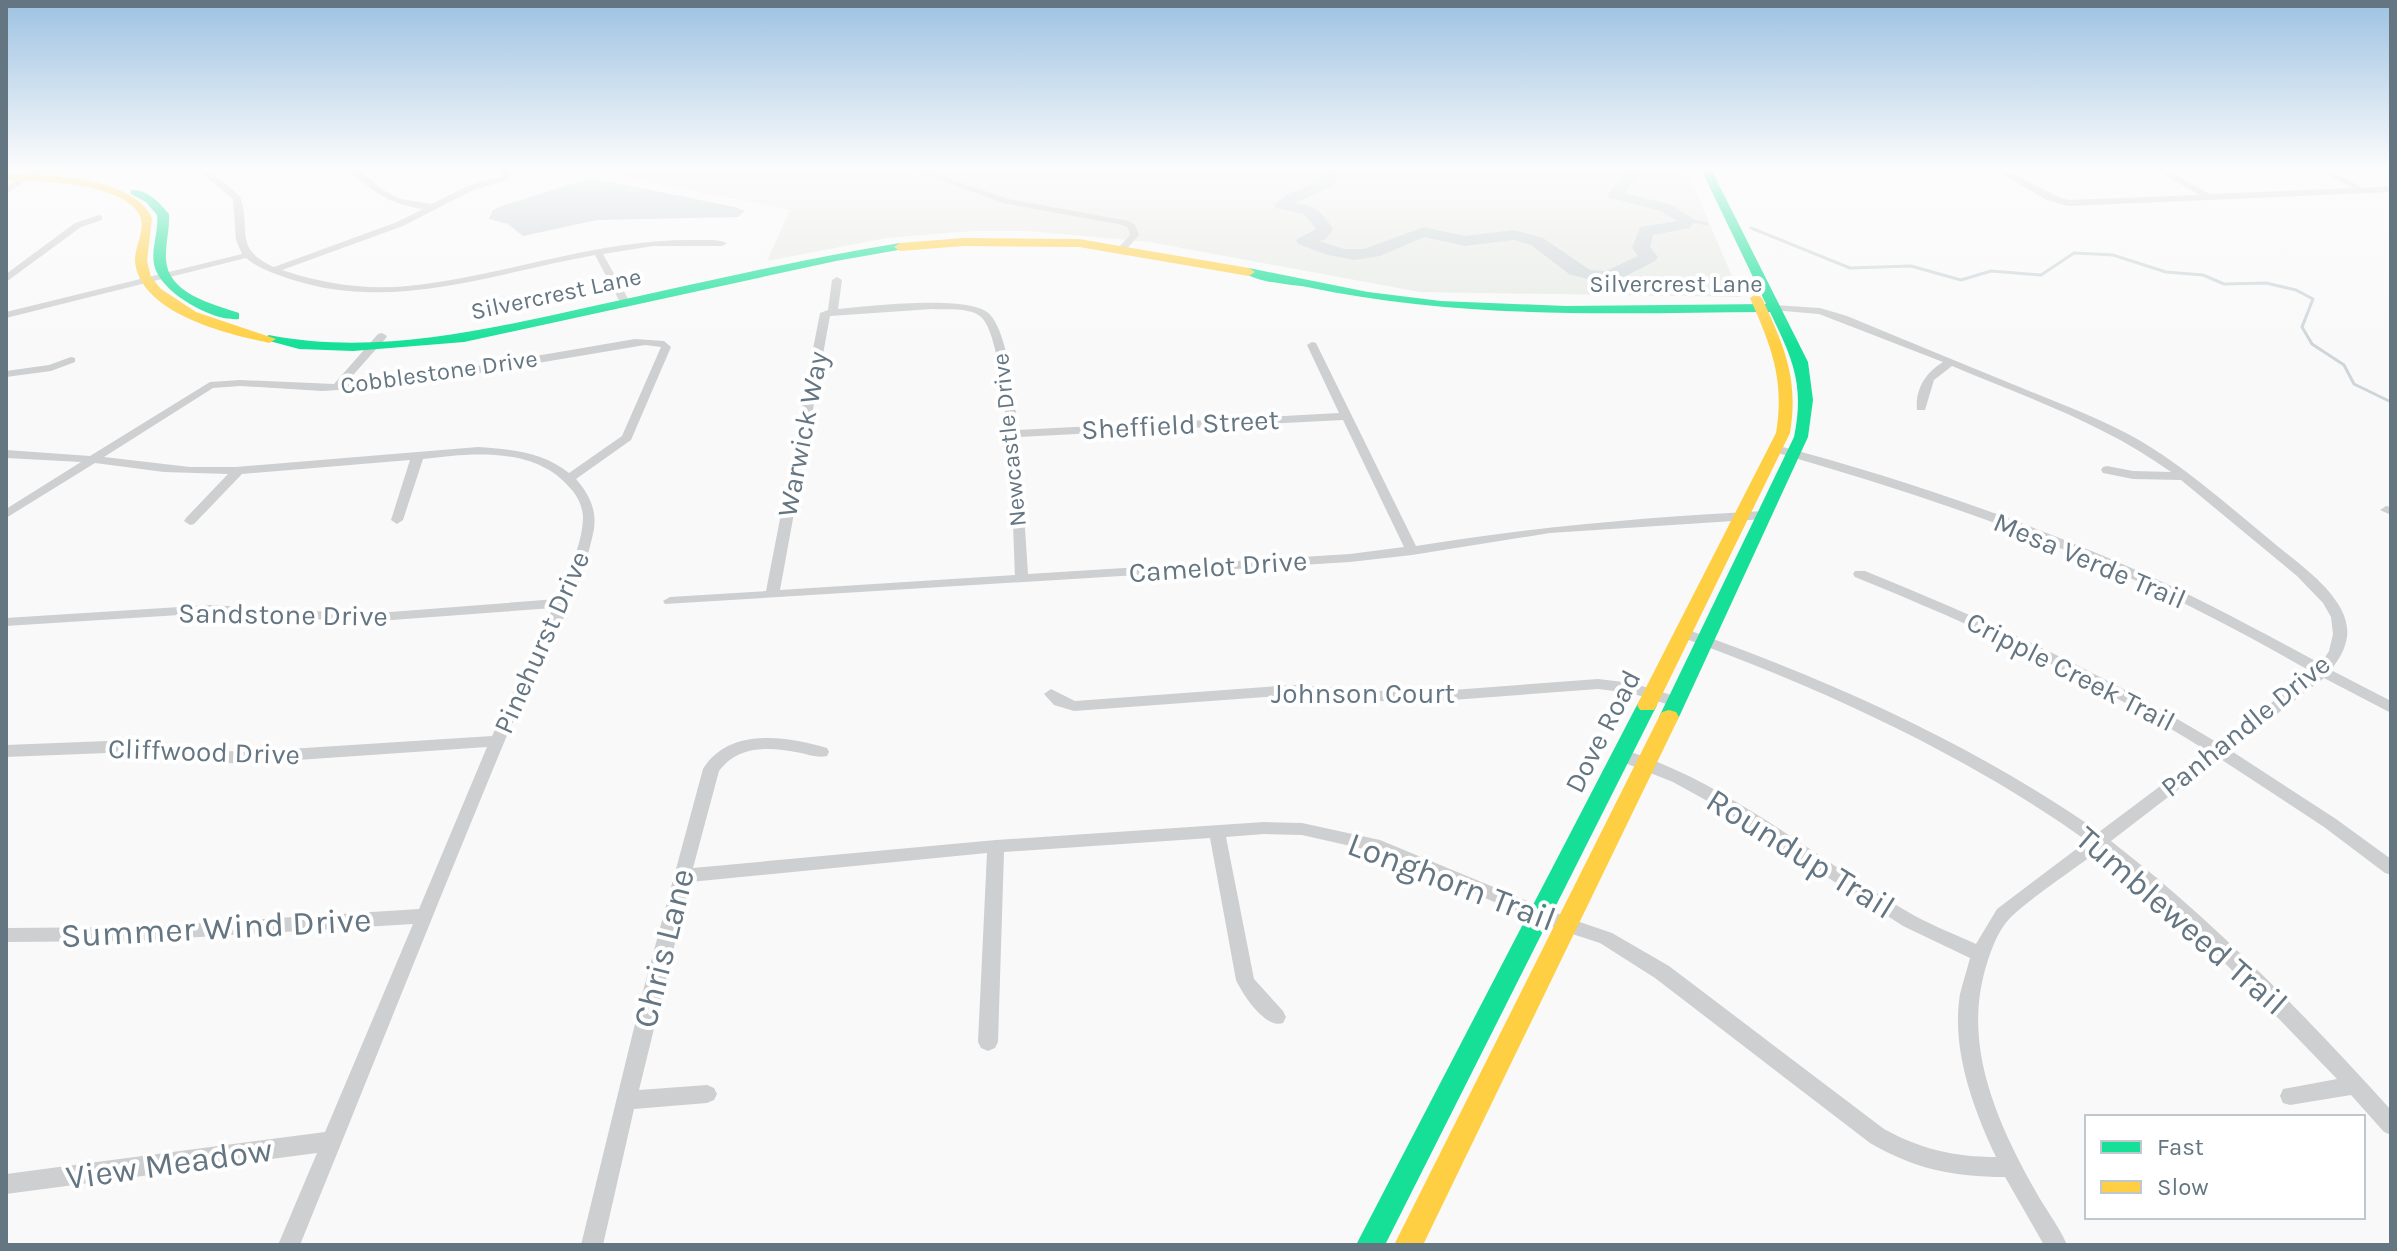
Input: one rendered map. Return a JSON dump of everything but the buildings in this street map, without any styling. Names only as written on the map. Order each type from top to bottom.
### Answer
[{"type":"street","points":[[6,279],[75,227]]},
{"type":"street","points":[[145,280],[141,253],[146,227]]},
{"type":"street","points":[[163,227],[160,263],[165,276]]},
{"type":"street","points":[[240,227],[242,248],[273,270],[298,281],[346,291],[398,289],[444,282],[648,243],[722,243]]},
{"type":"street","points":[[273,270],[391,227]]},
{"type":"street","points":[[1126,245],[1134,232],[1130,227]]},
{"type":"street","name":"Dove Road","points":[[1408,1245],[1676,702],[1764,515],[1784,452],[1791,391],[1784,361],[1743,240],[1732,227]]},
{"type":"street","name":"Silvercrest Lane","points":[[145,280],[161,298],[228,329],[309,345],[473,337],[624,300],[836,257],[914,245],[1019,241],[1126,245],[1384,298],[1439,305],[1508,309],[1765,307]]},
{"type":"street","points":[[597,251],[624,300]]},
{"type":"street","points":[[6,315],[248,255]]},
{"type":"street","name":"Silvercrest Lane","points":[[165,276],[176,289],[208,306],[257,325],[378,341]]},
{"type":"street","name":"Warwick Way","points":[[772,594],[825,313],[833,312],[837,280]]},
{"type":"street","points":[[444,282],[446,298]]},
{"type":"street","name":"Newcastle Drive","points":[[833,312],[946,307],[984,314],[998,335],[1013,434],[1022,578]]},
{"type":"street","name":"Panhandle Drive","points":[[1765,307],[1831,314],[2113,431],[2183,476],[2297,569],[2334,606],[2342,632],[2339,646],[2323,671],[2003,914],[1988,933],[1979,954],[1967,1020],[1981,1103],[2009,1167],[2056,1245]]},
{"type":"street","points":[[337,387],[378,341]]},
{"type":"street","name":"Cobblestone Drive","points":[[94,460],[201,388],[216,384],[337,387],[451,376],[607,348],[661,343],[666,347],[627,438],[569,478]]},
{"type":"street","points":[[1312,345],[1412,551]]},
{"type":"street","points":[[6,374],[37,371],[71,360]]},
{"type":"street","points":[[1921,408],[1926,379],[1936,369],[1951,362]]},
{"type":"street","name":"Sheffield Street","points":[[1013,434],[1347,416]]},
{"type":"street","points":[[6,454],[197,470],[239,470],[481,451],[537,459],[569,478]]},
{"type":"street","name":"Dove Road","points":[[1370,1245],[1742,516],[1784,452]]},
{"type":"street","name":"Mesa Verde Trail","points":[[1784,452],[1951,502],[2091,557],[2147,581],[2391,708]]},
{"type":"street","points":[[397,520],[418,455]]},
{"type":"street","points":[[6,514],[94,460]]},
{"type":"street","points":[[190,521],[239,470]]},
{"type":"street","points":[[2107,470],[2133,475],[2183,476]]},
{"type":"street","name":"Pinehurst Drive","points":[[289,1245],[497,741],[561,603],[589,530],[589,514],[569,478]]},
{"type":"street","name":"Camelot Drive","points":[[670,601],[1412,551],[1531,532],[1646,520],[1764,515]]},
{"type":"street","name":"Cripple Creek Trail","points":[[1860,574],[1942,605],[2145,707],[2216,750],[2391,868]]},
{"type":"street","name":"Sandstone Drive","points":[[6,622],[211,609],[365,618],[561,603]]},
{"type":"street","name":"Tumbleweed Trail","points":[[1683,633],[1817,683],[1880,713],[1968,758],[2097,841],[2272,994],[2391,1125]]},
{"type":"street","name":"Johnson Court","points":[[1051,694],[1059,701],[1074,706],[1292,690],[1412,698],[1618,684],[1676,702]]},
{"type":"street","name":"Cliffwood Drive","points":[[6,751],[107,747],[241,758],[497,741]]},
{"type":"street","name":"Chris Lane","points":[[592,1245],[681,876],[715,761],[739,748],[783,743],[821,752]]},
{"type":"street","name":"Roundup Trail","points":[[1621,755],[1679,778],[1726,804],[1909,921],[1979,954]]},
{"type":"street","name":"Longhorn Trail","points":[[681,876],[996,846],[1217,831],[1302,829],[1361,840],[1566,925],[1606,938],[1662,972],[1877,1136],[1904,1151],[1939,1162],[2009,1167]]},
{"type":"street","points":[[1217,831],[1245,980],[1251,991],[1276,1017]]},
{"type":"street","points":[[988,1042],[996,846]]},
{"type":"street","name":"Summer Wind Drive","points":[[6,935],[134,934],[425,916]]},
{"type":"street","points":[[2290,1096],[2356,1085]]},
{"type":"street","points":[[626,1100],[707,1094]]},
{"type":"street","points":[[1433,1122],[1462,1137]]},
{"type":"street","name":"View Meadow","points":[[6,1184],[332,1141]]},
{"type":"shaded area","points":[[512,227],[563,227],[523,236]]},
{"type":"shaded area","points":[[782,227],[1711,227],[1741,297],[1420,292],[1149,242],[1028,231],[973,231],[887,238],[767,261]]},
{"type":"waterway","points":[[1324,227],[1320,235],[1304,240],[1334,252],[1354,255],[1374,253],[1413,234],[1424,232],[1465,241],[1514,235],[1526,237],[1537,241],[1575,270],[1598,277],[1618,273],[1649,257],[1641,248],[1646,231],[1669,227]]},
{"type":"waterway","points":[[1751,228],[1850,268],[1911,266],[1961,280],[1991,271],[2041,275],[2074,253],[2113,255],[2166,272],[2203,275],[2224,284],[2266,283],[2296,290],[2313,299],[2302,327],[2312,344],[2344,365],[2354,384],[2391,402]]},
{"type":"traffic: fast","points":[[164,227],[160,264],[170,284],[190,298],[234,316]]},
{"type":"traffic: fast","points":[[1669,717],[1801,437],[1805,409],[1806,390],[1801,362],[1735,227]]},
{"type":"traffic: fast","points":[[269,339],[299,345],[353,347],[464,338],[836,257],[900,247]]},
{"type":"traffic: fast","points":[[1249,272],[1368,296],[1482,308],[1775,308]]},
{"type":"traffic: fast","points":[[1370,1245],[1647,705]]},
{"type":"traffic: slow","points":[[147,227],[141,261],[145,277],[156,292],[192,315],[269,339]]},
{"type":"traffic: slow","points":[[900,247],[964,242],[1079,243],[1249,272]]},
{"type":"traffic: slow","points":[[1647,705],[1783,433],[1787,395],[1783,363],[1756,298]]},
{"type":"traffic: slow","points":[[1408,1245],[1669,717]]}]
